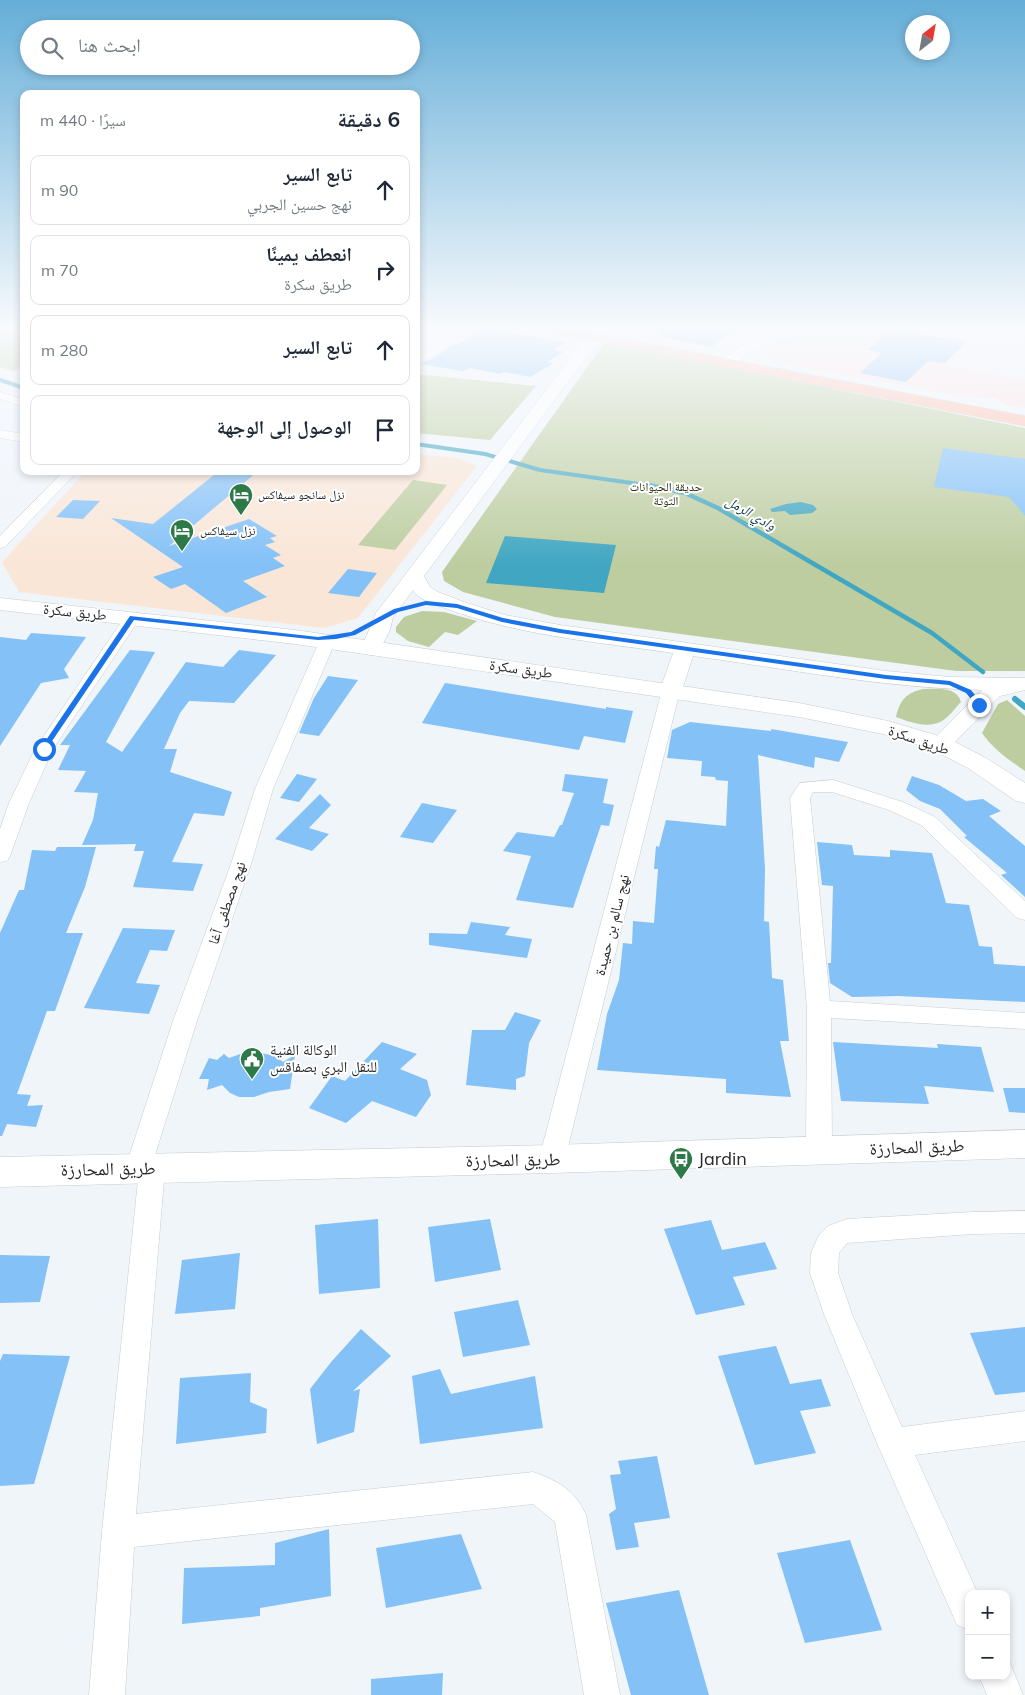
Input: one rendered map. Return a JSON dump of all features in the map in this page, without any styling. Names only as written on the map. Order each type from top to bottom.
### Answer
[{"type":"main road","points":[[962,408],[1025,421]]},
{"type":"main road","points":[[987,408],[1025,415]]},
{"type":"main road","name":"طريق سكرة","points":[[0,604],[327,642],[370,634],[425,657],[671,690],[839,717],[888,728],[940,744],[977,763],[1025,795]]},
{"type":"main road","points":[[295,637],[336,638],[370,634]]},
{"type":"main road","name":"طريق المحارزة","points":[[0,1172],[552,1159],[1025,1144]]},
{"type":"street","points":[[370,634],[540,408]]},
{"type":"street","points":[[0,434],[20,437]]},
{"type":"street","points":[[0,544],[68,475]]},
{"type":"street","points":[[414,575],[422,590],[431,596],[502,620],[867,674],[950,683],[1021,684]]},
{"type":"street","points":[[370,634],[410,606],[426,603],[457,606]]},
{"type":"street","points":[[0,856],[19,803],[44,749],[132,618]]},
{"type":"street","name":"نهج مصطفى آغا","points":[[107,1695],[145,1168],[185,1021],[241,864],[264,789],[327,642]]},
{"type":"street","points":[[671,690],[685,648]]},
{"type":"street","points":[[950,683],[968,692],[979,705]]},
{"type":"street","points":[[940,744],[993,691],[1021,684]]},
{"type":"street","name":"نهج سالم بن حميدة","points":[[552,1159],[671,690]]},
{"type":"street","points":[[819,1151],[819,1009],[800,798],[807,787],[833,786],[896,806],[928,821],[1025,913]]},
{"type":"street","points":[[819,1009],[1025,1021]]},
{"type":"street","points":[[965,1604],[838,1314],[824,1274],[825,1253],[829,1242],[838,1234],[847,1231],[973,1223],[1025,1222]]},
{"type":"street","points":[[893,1443],[1025,1426]]},
{"type":"street","points":[[118,1532],[533,1488],[545,1492],[558,1501],[570,1516],[602,1695]]},
{"type":"street","points":[[999,1680],[1006,1695]]},
{"type":"shaded area","name":"نزل سانجو سيفاكس","points":[[420,454],[459,458],[477,466],[358,618],[324,628],[19,592],[2,562],[82,475],[420,475]]},
{"type":"green space","points":[[420,408],[517,408],[490,440],[420,433]]},
{"type":"green space","name":"حديقة الحيوانات التوتة","points":[[558,408],[928,408],[1025,428],[1025,671],[956,671],[555,617],[463,592],[444,581],[442,572]]},
{"type":"green space","points":[[413,480],[447,485],[395,550],[358,545]]},
{"type":"green space","points":[[422,611],[444,612],[477,621],[458,635],[445,632],[429,647],[408,641],[396,632],[396,627],[404,617]]},
{"type":"green space","points":[[923,689],[951,691],[959,697],[961,702],[947,717],[937,723],[925,725],[896,717],[905,698]]},
{"type":"green space","points":[[1007,700],[1025,716],[1025,771],[996,749],[982,733],[998,704]]},
{"type":"water","points":[[801,502],[813,505],[817,509],[812,513],[790,515],[785,511],[772,512],[770,509],[786,504]]},
{"type":"water","points":[[505,536],[616,545],[604,593],[486,583]]},
{"type":"building","points":[[943,448],[1025,459],[1025,516],[1009,497],[934,487]]},
{"type":"building","points":[[214,475],[253,475],[169,546],[249,519],[277,536],[270,538],[275,542],[265,545],[281,555],[273,558],[285,566],[243,581],[267,597],[226,613],[185,584],[171,589],[153,577],[183,567],[111,518],[153,524]]},
{"type":"building","points":[[73,500],[100,501],[83,519],[56,517]]},
{"type":"building","points":[[348,569],[377,573],[359,597],[328,593]]},
{"type":"building","points":[[31,633],[86,637],[64,669],[69,678],[41,683],[0,746],[0,637],[26,640]]},
{"type":"building","points":[[130,650],[155,652],[106,742],[122,752],[186,662],[223,667],[239,650],[276,655],[234,703],[189,701],[180,713],[164,749],[177,749],[170,772],[232,792],[224,816],[194,813],[172,862],[203,864],[193,891],[133,887],[144,851],[134,851],[136,844],[82,845],[93,820],[98,793],[74,792],[86,771],[58,770],[70,745],[60,745]]},
{"type":"building","points":[[328,676],[358,680],[319,736],[299,733],[314,698]]},
{"type":"building","points":[[445,683],[606,709],[606,707],[633,711],[625,743],[584,736],[579,750],[422,723]]},
{"type":"building","points":[[690,722],[771,731],[771,729],[848,742],[839,762],[815,757],[814,768],[758,755],[765,869],[764,921],[769,922],[772,978],[783,980],[789,1041],[780,1041],[791,1097],[726,1093],[726,1079],[597,1070],[607,1014],[619,980],[623,943],[632,944],[633,921],[654,923],[658,869],[654,869],[656,846],[659,847],[666,820],[726,826],[728,781],[716,780],[715,777],[701,776],[702,761],[667,758],[672,730]]},
{"type":"building","points":[[297,774],[317,779],[299,802],[280,798]]},
{"type":"building","points":[[565,774],[608,779],[603,803],[614,805],[609,826],[601,825],[573,908],[516,900],[531,856],[503,851],[517,832],[554,837],[560,825],[562,825],[574,793],[562,791]]},
{"type":"building","points":[[912,776],[939,785],[966,801],[983,799],[1001,811],[989,816],[1025,846],[1025,897],[1001,875],[1007,873],[964,837],[967,836],[940,809],[920,801],[906,790]]},
{"type":"building","points":[[320,794],[331,805],[309,828],[329,834],[312,851],[275,839]]},
{"type":"building","points":[[422,803],[457,810],[433,843],[400,837]]},
{"type":"building","points":[[817,842],[852,845],[854,855],[890,857],[890,850],[932,853],[946,903],[969,905],[979,946],[992,947],[994,964],[1025,966],[1025,1002],[898,996],[852,997],[830,983],[828,963],[831,963],[833,886],[822,885]]},
{"type":"building","points":[[57,847],[96,847],[85,887],[66,933],[83,933],[55,1011],[47,1011],[17,1094],[31,1095],[27,1106],[43,1105],[36,1127],[7,1124],[2,1136],[0,1136],[0,933],[19,890],[24,890],[32,850],[55,851]]},
{"type":"building","points":[[471,922],[510,927],[505,935],[532,939],[527,958],[429,945],[429,933],[467,934]]},
{"type":"building","points":[[123,928],[175,930],[167,951],[150,950],[136,983],[160,985],[149,1014],[84,1008]]},
{"type":"building","points":[[515,1012],[541,1020],[529,1043],[525,1076],[516,1079],[516,1090],[466,1085],[472,1030],[505,1030]]},
{"type":"building","points":[[382,1042],[417,1054],[400,1069],[427,1080],[431,1095],[416,1117],[372,1101],[346,1123],[309,1108],[332,1076],[345,1081]]},
{"type":"building","points":[[833,1042],[938,1048],[937,1044],[981,1047],[994,1092],[924,1086],[929,1104],[841,1101]]},
{"type":"building","points":[[246,1052],[275,1056],[283,1062],[295,1055],[290,1089],[269,1092],[254,1097],[239,1097],[230,1093],[222,1085],[207,1090],[209,1079],[199,1079],[209,1058],[217,1060],[224,1054],[229,1058]]},
{"type":"building","points":[[1003,1088],[1025,1088],[1025,1113],[1009,1112]]},
{"type":"building","points":[[378,1219],[380,1288],[319,1294],[315,1225]]},
{"type":"building","points":[[490,1219],[501,1270],[435,1282],[428,1227]]},
{"type":"building","points":[[711,1220],[722,1250],[765,1242],[777,1269],[733,1277],[745,1305],[696,1315],[664,1229]]},
{"type":"building","points":[[240,1253],[235,1309],[175,1314],[182,1260]]},
{"type":"building","points":[[0,1255],[50,1256],[40,1302],[0,1303]]},
{"type":"building","points":[[518,1300],[530,1345],[463,1357],[454,1312]]},
{"type":"building","points":[[1025,1327],[1025,1392],[995,1395],[970,1333]]},
{"type":"building","points":[[361,1329],[391,1356],[353,1391],[360,1389],[354,1432],[317,1444],[310,1389]]},
{"type":"building","points":[[776,1346],[790,1384],[821,1379],[831,1406],[800,1411],[816,1453],[755,1465],[718,1356]]},
{"type":"building","points":[[3,1354],[70,1356],[34,1484],[0,1486],[0,1361]]},
{"type":"building","points":[[440,1369],[451,1394],[535,1376],[543,1428],[420,1444],[412,1376]]},
{"type":"building","points":[[251,1373],[250,1402],[267,1409],[266,1433],[176,1444],[180,1378]]},
{"type":"building","points":[[657,1456],[670,1518],[634,1523],[639,1547],[616,1550],[609,1514],[616,1509],[610,1475],[621,1474],[618,1461]]},
{"type":"building","points":[[329,1529],[331,1596],[260,1608],[260,1616],[182,1624],[184,1568],[275,1565],[275,1543]]},
{"type":"building","points":[[461,1534],[482,1589],[386,1608],[376,1548]]},
{"type":"building","points":[[850,1540],[882,1630],[805,1643],[777,1553]]},
{"type":"building","points":[[679,1590],[709,1695],[631,1695],[606,1603]]},
{"type":"building","points":[[443,1673],[442,1695],[371,1695],[371,1679]]},
{"type":"waterway","name":"وادي الرمل","points":[[420,445],[485,454],[540,470],[653,486]]},
{"type":"waterway","name":"وادي الرمل","points":[[644,484],[685,493],[718,508],[932,633],[983,672]]},
{"type":"waterway","name":"وادي الرمل","points":[[1015,699],[1025,707]]},
{"type":"place","name":"نزل سانجو سيفاكس","points":[[241,516]]},
{"type":"place","name":"نزل سيفاكس","points":[[182,552]]},
{"type":"place","name":"الوكالة الفنية للنقل البري بصفاقس","points":[[252,1080]]},
{"type":"place","name":"Jardin","points":[[681,1180]]},
{"type":"route","points":[[44,749],[132,618],[295,637],[336,638],[367,628],[376,620],[396,611],[426,603],[457,606],[502,620],[560,631],[886,677],[950,683],[968,692],[979,705]]}]
